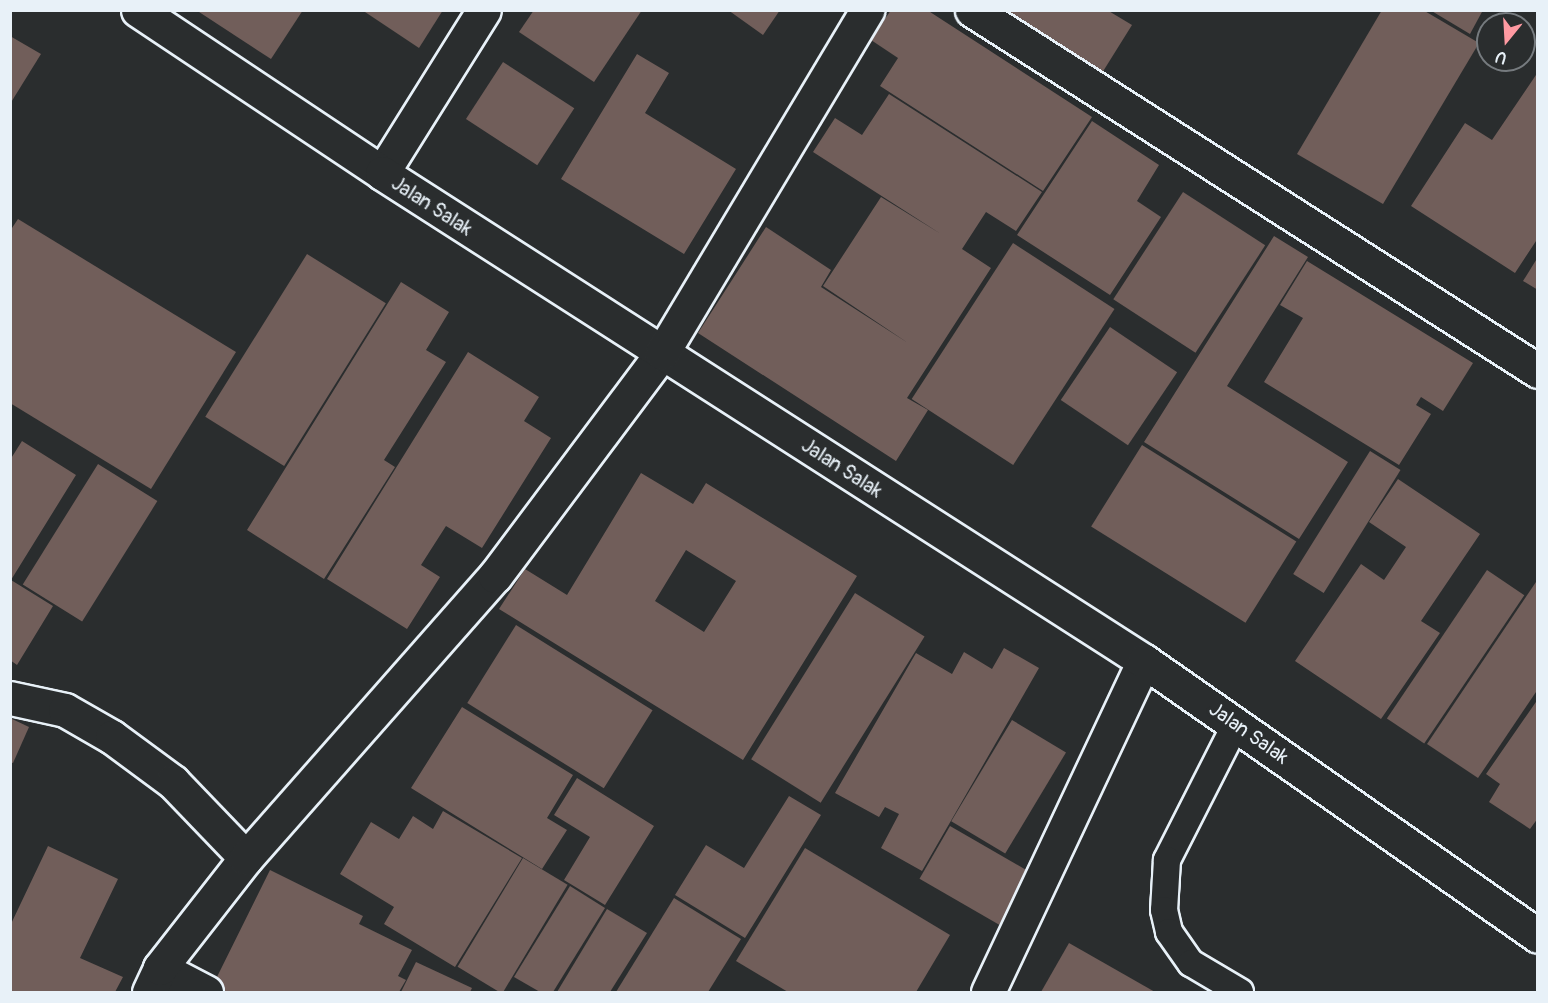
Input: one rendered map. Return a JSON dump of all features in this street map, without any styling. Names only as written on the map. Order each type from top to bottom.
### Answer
[{"type":"street","name":"Jalan Salak","points":[[138,10],[382,173],[1144,661],[1538,936]]},
{"type":"street","points":[[382,173],[483,10]]},
{"type":"street","points":[[206,993],[155,980],[246,858],[495,576],[662,353],[867,10]]},
{"type":"street","points":[[972,10],[1538,371]]},
{"type":"street","points":[[988,993],[1144,661]]},
{"type":"street","points":[[10,698],[64,710],[112,736],[173,782],[246,858]]},
{"type":"lane","points":[[1236,724],[1167,860],[1164,910],[1169,932],[1191,963],[1240,993]]},
{"type":"building","points":[[196,10],[303,10],[271,59]]},
{"type":"building","points":[[362,10],[443,10],[419,48]]},
{"type":"building","points":[[534,10],[642,10],[594,82],[519,32]]},
{"type":"building","points":[[728,10],[780,10],[763,35]]},
{"type":"building","points":[[891,10],[927,10],[1092,117],[1043,191],[880,86],[898,58],[871,40]]},
{"type":"building","points":[[998,10],[1107,10],[1132,25],[1102,73]]},
{"type":"building","points":[[1382,10],[1423,10],[1476,41],[1476,48],[1383,204],[1297,154]]},
{"type":"building","points":[[1430,10],[1483,10],[1476,12],[1476,23],[1470,34]]},
{"type":"building","points":[[10,36],[41,54],[10,104]]},
{"type":"building","points":[[637,54],[669,73],[645,113],[736,169],[684,254],[561,179]]},
{"type":"building","points":[[503,62],[574,108],[537,165],[466,119]]},
{"type":"building","points":[[1538,72],[1538,238],[1515,273],[1411,206],[1465,123],[1492,140]]},
{"type":"building","points":[[889,94],[1042,192],[1016,231],[986,212],[962,249],[991,268],[907,398],[928,410],[896,461],[698,333],[766,227],[831,270],[821,287],[908,343],[823,286],[881,197],[941,234],[813,152],[835,118],[862,135]]},
{"type":"building","points":[[1092,121],[1159,165],[1137,201],[1161,217],[1110,295],[1017,235]]},
{"type":"building","points":[[1183,192],[1265,245],[1195,353],[1113,299]]},
{"type":"building","points":[[18,219],[236,352],[151,489],[10,403],[10,231]]},
{"type":"building","points":[[1274,236],[1308,257],[1227,386],[1348,462],[1299,539],[1144,442]]},
{"type":"building","points":[[1013,243],[1114,309],[1013,465],[912,399]]},
{"type":"building","points":[[307,254],[386,303],[284,466],[205,417]]},
{"type":"building","points":[[1538,257],[1538,290],[1523,281]]},
{"type":"building","points":[[1307,261],[1473,363],[1443,411],[1421,397],[1416,405],[1431,414],[1399,465],[1264,382],[1303,318],[1280,305]]},
{"type":"building","points":[[401,282],[449,312],[426,350],[446,362],[384,460],[395,467],[324,579],[247,530]]},
{"type":"building","points":[[1110,327],[1177,372],[1128,445],[1061,400]]},
{"type":"building","points":[[468,352],[539,397],[524,421],[551,438],[482,548],[446,526],[421,565],[440,577],[407,629],[327,579]]},
{"type":"building","points":[[22,441],[76,475],[11,580],[53,606],[17,665],[10,660],[10,460]]},
{"type":"building","points":[[1142,445],[1296,541],[1245,623],[1091,526]]},
{"type":"building","points":[[1370,451],[1401,470],[1324,593],[1293,574]]},
{"type":"building","points":[[98,464],[157,501],[82,622],[23,584]]},
{"type":"building","points":[[641,473],[693,504],[706,483],[857,576],[743,760],[499,609],[525,569],[567,595]],"holes":[[[686,550],[736,581],[704,632],[655,601]]]},
{"type":"building","points":[[1398,479],[1480,534],[1421,621],[1440,633],[1381,719],[1295,661],[1361,564],[1384,580],[1406,547],[1369,522]]},
{"type":"building","points":[[1487,570],[1524,595],[1424,744],[1387,718]]},
{"type":"building","points":[[1538,579],[1538,689],[1478,778],[1427,744]]},
{"type":"building","points":[[855,593],[925,636],[821,803],[751,759]]},
{"type":"building","points":[[516,625],[653,710],[604,788],[467,703]]},
{"type":"building","points":[[1004,648],[1039,668],[922,871],[881,848],[899,814],[885,807],[879,817],[835,793],[916,653],[952,674],[964,652],[992,669]]},
{"type":"building","points":[[1538,699],[1538,818],[1530,829],[1489,802],[1500,784],[1486,774]]},
{"type":"building","points":[[462,707],[573,775],[547,818],[567,830],[542,869],[411,788]]},
{"type":"building","points":[[10,718],[29,727],[13,763],[10,762]]},
{"type":"building","points":[[1012,720],[1066,752],[1005,854],[951,821]]},
{"type":"building","points":[[577,778],[654,826],[605,905],[564,880],[590,837],[554,815]]},
{"type":"building","points":[[789,796],[821,815],[745,938],[675,895],[706,845],[744,868]]},
{"type":"building","points":[[443,811],[522,858],[455,967],[384,924],[394,907],[340,874],[371,822],[399,839],[413,816],[433,829]]},
{"type":"building","points":[[950,826],[1030,872],[999,925],[920,879]]},
{"type":"building","points":[[48,846],[118,879],[80,958],[123,977],[115,992],[10,992],[10,926]]},
{"type":"building","points":[[805,848],[950,935],[916,992],[788,992],[736,961]]},
{"type":"building","points":[[523,858],[568,885],[503,992],[458,967]]},
{"type":"building","points":[[270,870],[363,916],[359,924],[412,950],[398,976],[406,980],[399,992],[210,991]]},
{"type":"building","points":[[570,886],[605,908],[553,992],[540,992],[514,977]]},
{"type":"building","points":[[674,898],[741,939],[708,992],[616,992]]},
{"type":"building","points":[[607,909],[647,933],[610,992],[557,992]]},
{"type":"building","points":[[1069,943],[1155,992],[1041,992]]},
{"type":"building","points":[[416,962],[472,988],[470,992],[401,992]]}]
